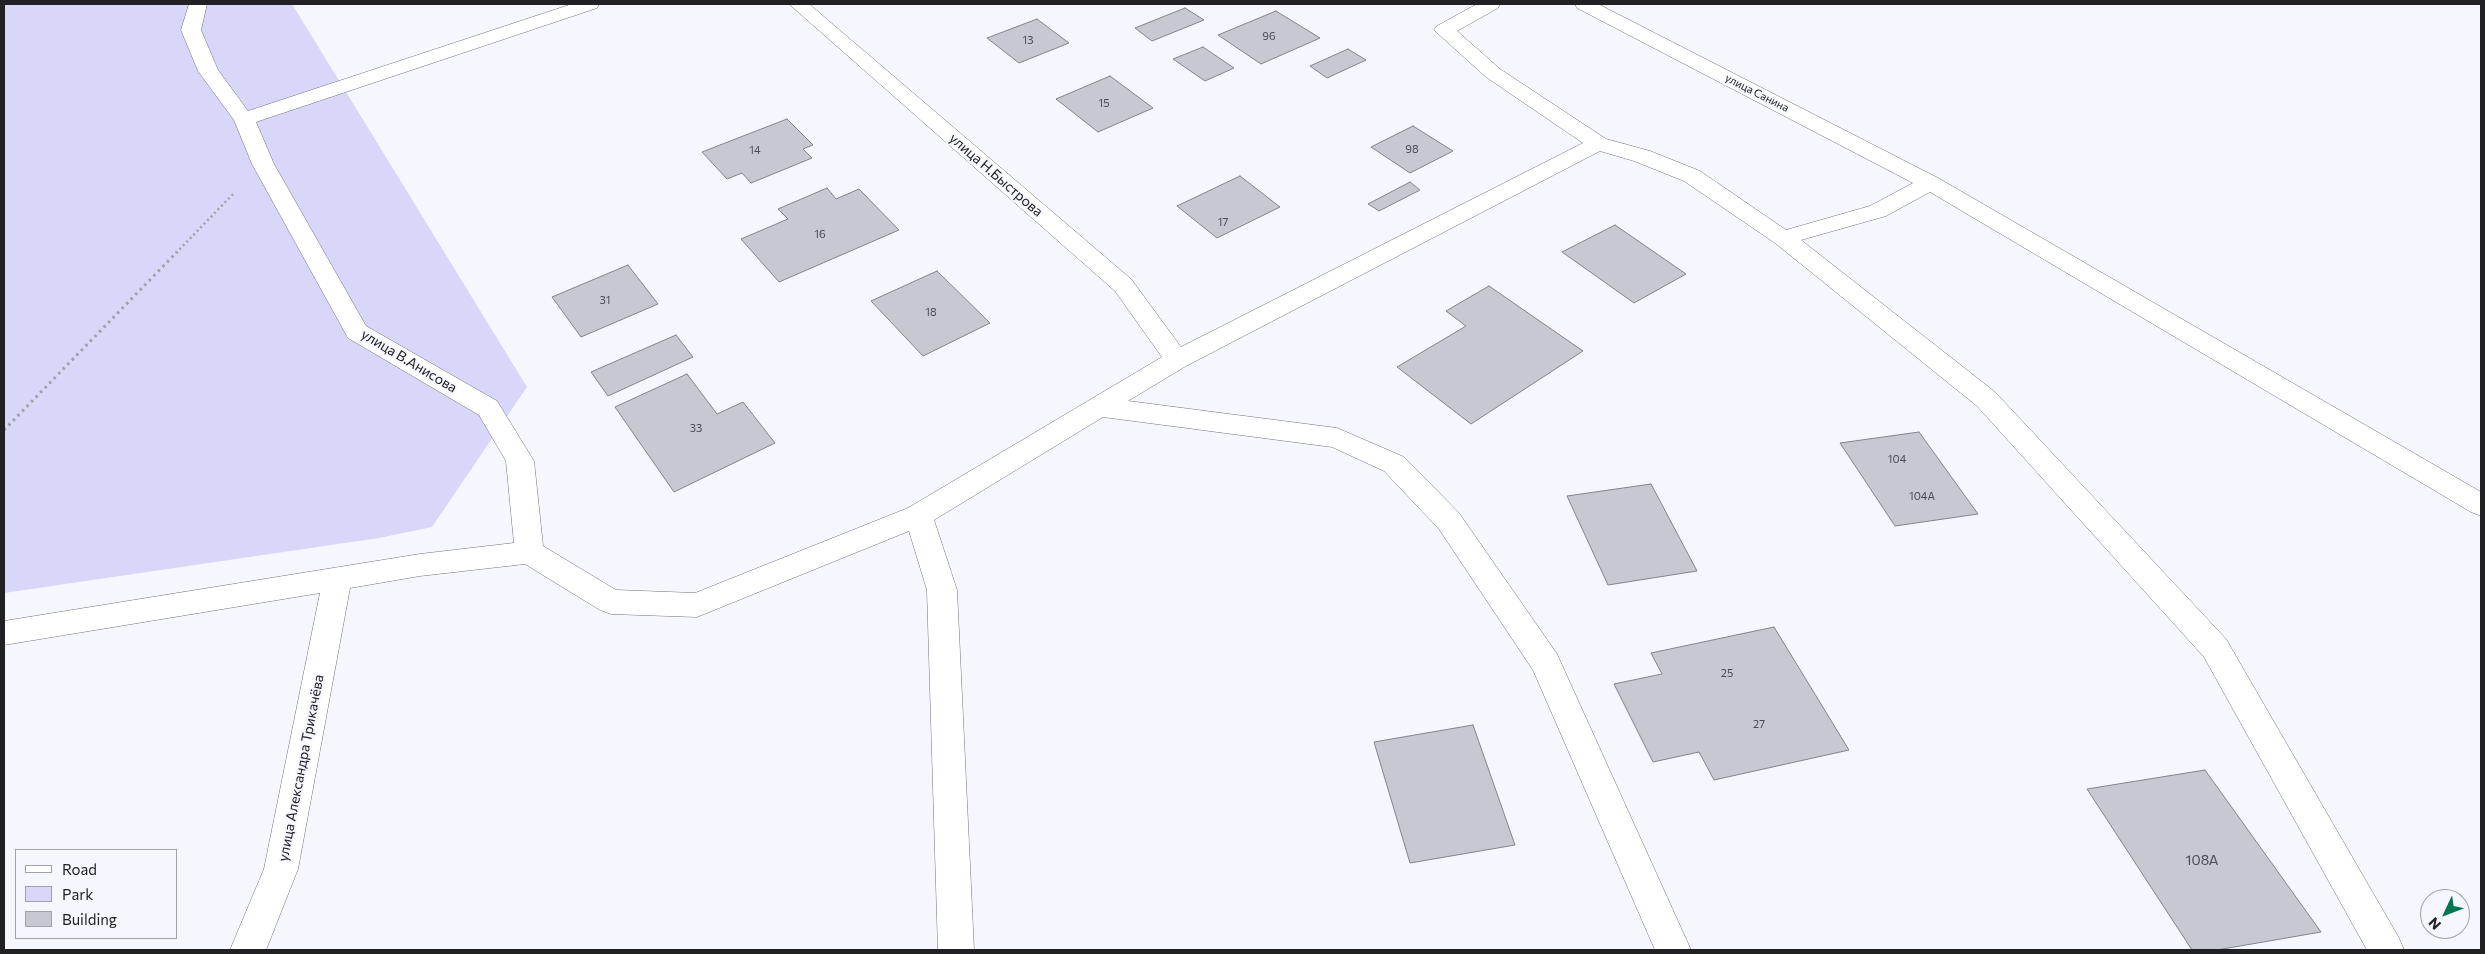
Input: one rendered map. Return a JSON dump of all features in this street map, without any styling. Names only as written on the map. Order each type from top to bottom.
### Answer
[{"type":"street","name":"улица В.Анисова","points":[[198,4],[191,30],[208,71],[244,119],[263,164],[358,332],[488,408],[520,461],[529,552]]},
{"type":"street","points":[[244,119],[590,4]]},
{"type":"street","name":"улица Н.Быстрова","points":[[798,4],[1123,285],[1177,360]]},
{"type":"street","points":[[1491,4],[1444,30],[1493,73],[1598,144],[1642,156],[1692,176],[1783,238],[1986,400],[2215,648],[2386,950]]},
{"type":"street","name":"улица Санина","points":[[1584,4],[1930,183],[2481,506]]},
{"type":"street","points":[[4,633],[420,565],[529,552],[611,602],[697,605],[918,516],[1177,360],[1598,144]]},
{"type":"street","points":[[1783,238],[1878,211],[1930,183]]},
{"type":"street","points":[[1100,407],[1337,438],[1394,464],[1449,521],[1546,663],[1673,950]]},
{"type":"street","points":[[918,516],[942,590],[956,950]]},
{"type":"street","name":"улица Александра Трикачёва","points":[[248,950],[281,869],[337,580]]},
{"type":"path","points":[[4,430],[263,164]]},
{"type":"green space","points":[[4,4],[292,4],[527,387],[432,527],[379,538],[4,593]]},
{"type":"building","points":[[1185,8],[1204,20],[1152,41],[1135,28]]},
{"type":"building","points":[[1276,11],[1320,38],[1261,64],[1218,35]]},
{"type":"building","points":[[1037,19],[1069,43],[1019,63],[987,38]]},
{"type":"building","points":[[1203,47],[1234,68],[1205,81],[1173,59]]},
{"type":"building","points":[[1348,49],[1366,60],[1327,78],[1310,66]]},
{"type":"building","points":[[1110,76],[1153,108],[1098,132],[1056,99]]},
{"type":"building","points":[[787,119],[813,145],[803,149],[812,158],[751,183],[742,173],[727,179],[702,152]]},
{"type":"building","points":[[1413,126],[1453,151],[1410,173],[1371,147]]},
{"type":"building","points":[[1240,176],[1280,207],[1217,238],[1177,206]]},
{"type":"building","points":[[1410,182],[1420,190],[1379,211],[1368,204]]},
{"type":"building","points":[[827,188],[836,199],[859,189],[899,230],[779,282],[741,239],[788,219],[778,209]]},
{"type":"building","points":[[1615,225],[1686,274],[1634,303],[1562,252]]},
{"type":"building","points":[[628,265],[658,304],[581,337],[552,297]]},
{"type":"building","points":[[937,271],[990,323],[923,356],[871,301]]},
{"type":"building","points":[[1489,286],[1583,351],[1471,424],[1397,367],[1466,326],[1446,311]]},
{"type":"building","points":[[676,335],[693,357],[608,396],[591,372]]},
{"type":"building","points":[[687,374],[717,414],[743,402],[775,443],[674,492],[615,407]]},
{"type":"building","points":[[1919,432],[1978,514],[1895,526],[1840,443]]},
{"type":"building","points":[[1651,484],[1697,571],[1608,585],[1567,496]]},
{"type":"building","points":[[1774,627],[1849,750],[1714,780],[1699,752],[1653,762],[1614,684],[1662,674],[1651,653]]},
{"type":"building","points":[[1473,725],[1515,845],[1410,863],[1374,742]]},
{"type":"building","points":[[2205,770],[2321,932],[2217,950],[2192,950],[2087,789]]}]
